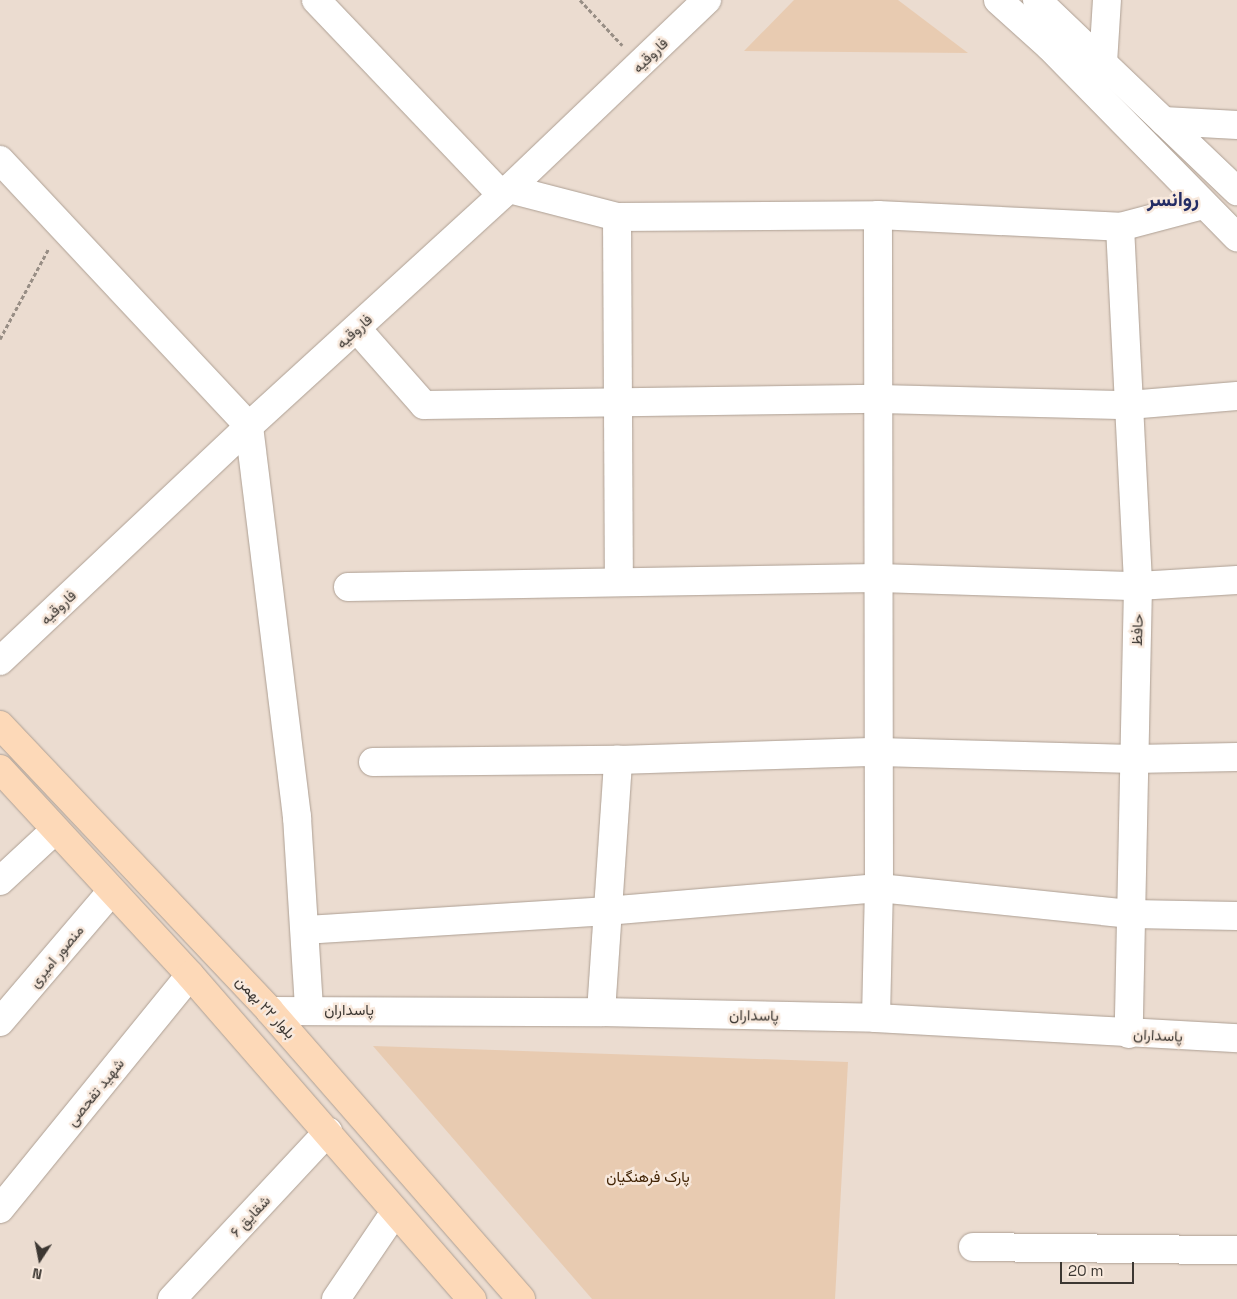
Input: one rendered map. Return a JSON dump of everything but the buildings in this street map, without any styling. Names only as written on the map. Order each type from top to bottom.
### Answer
[{"type":"main road","name":"بلوار ۲۲ بهمن","points":[[0,725],[270,1011],[521,1299]]},
{"type":"main road","points":[[0,769],[54,830],[190,975],[472,1299]]},
{"type":"street","points":[[316,0],[506,192],[617,217],[878,215],[1120,227],[1203,205]]},
{"type":"street","name":"فاروقیه","points":[[0,661],[249,426],[506,192],[707,0]]},
{"type":"street","points":[[998,0],[1050,47],[1203,205],[1237,237]]},
{"type":"street","points":[[1037,0],[1237,191]]},
{"type":"street","points":[[1103,63],[1108,0]]},
{"type":"street","points":[[1164,121],[1237,125]]},
{"type":"street","points":[[0,160],[249,426],[297,817],[305,930],[308,1010]]},
{"type":"street","points":[[876,1018],[879,888],[878,215]]},
{"type":"street","points":[[617,217],[619,582]]},
{"type":"street","name":"حافظ","points":[[1120,227],[1138,586],[1128,1034]]},
{"type":"street","points":[[357,329],[424,405],[878,399],[1129,405],[1237,396]]},
{"type":"street","points":[[348,587],[879,578],[1138,586],[1237,580]]},
{"type":"street","points":[[373,762],[618,760],[879,752],[1133,759],[1237,757]]},
{"type":"street","points":[[601,1012],[606,911],[618,760]]},
{"type":"street","points":[[0,881],[54,830]]},
{"type":"street","points":[[305,930],[606,911],[879,888],[1132,914],[1237,916]]},
{"type":"street","name":"منصور امیری","points":[[0,1022],[112,891]]},
{"type":"street","name":"شهید تفحصی","points":[[0,1209],[190,975]]},
{"type":"street","name":"پاسداران","points":[[270,1011],[601,1012],[876,1018],[1128,1034],[1237,1038]]},
{"type":"street","name":"شقایق ۶","points":[[172,1299],[328,1132]]},
{"type":"street","points":[[336,1299],[395,1212]]},
{"type":"street","points":[[973,1247],[1237,1250]]},
{"type":"path","points":[[580,0],[640,65]]},
{"type":"path","points":[[0,339],[62,226]]},
{"type":"green space","points":[[794,0],[898,0],[968,53],[744,51]]},
{"type":"green space","name":"پارک فرهنگیان","points":[[373,1046],[848,1062],[835,1299],[592,1299]]},
{"type":"district","name":"روانسر","points":[[1173,199]]}]
